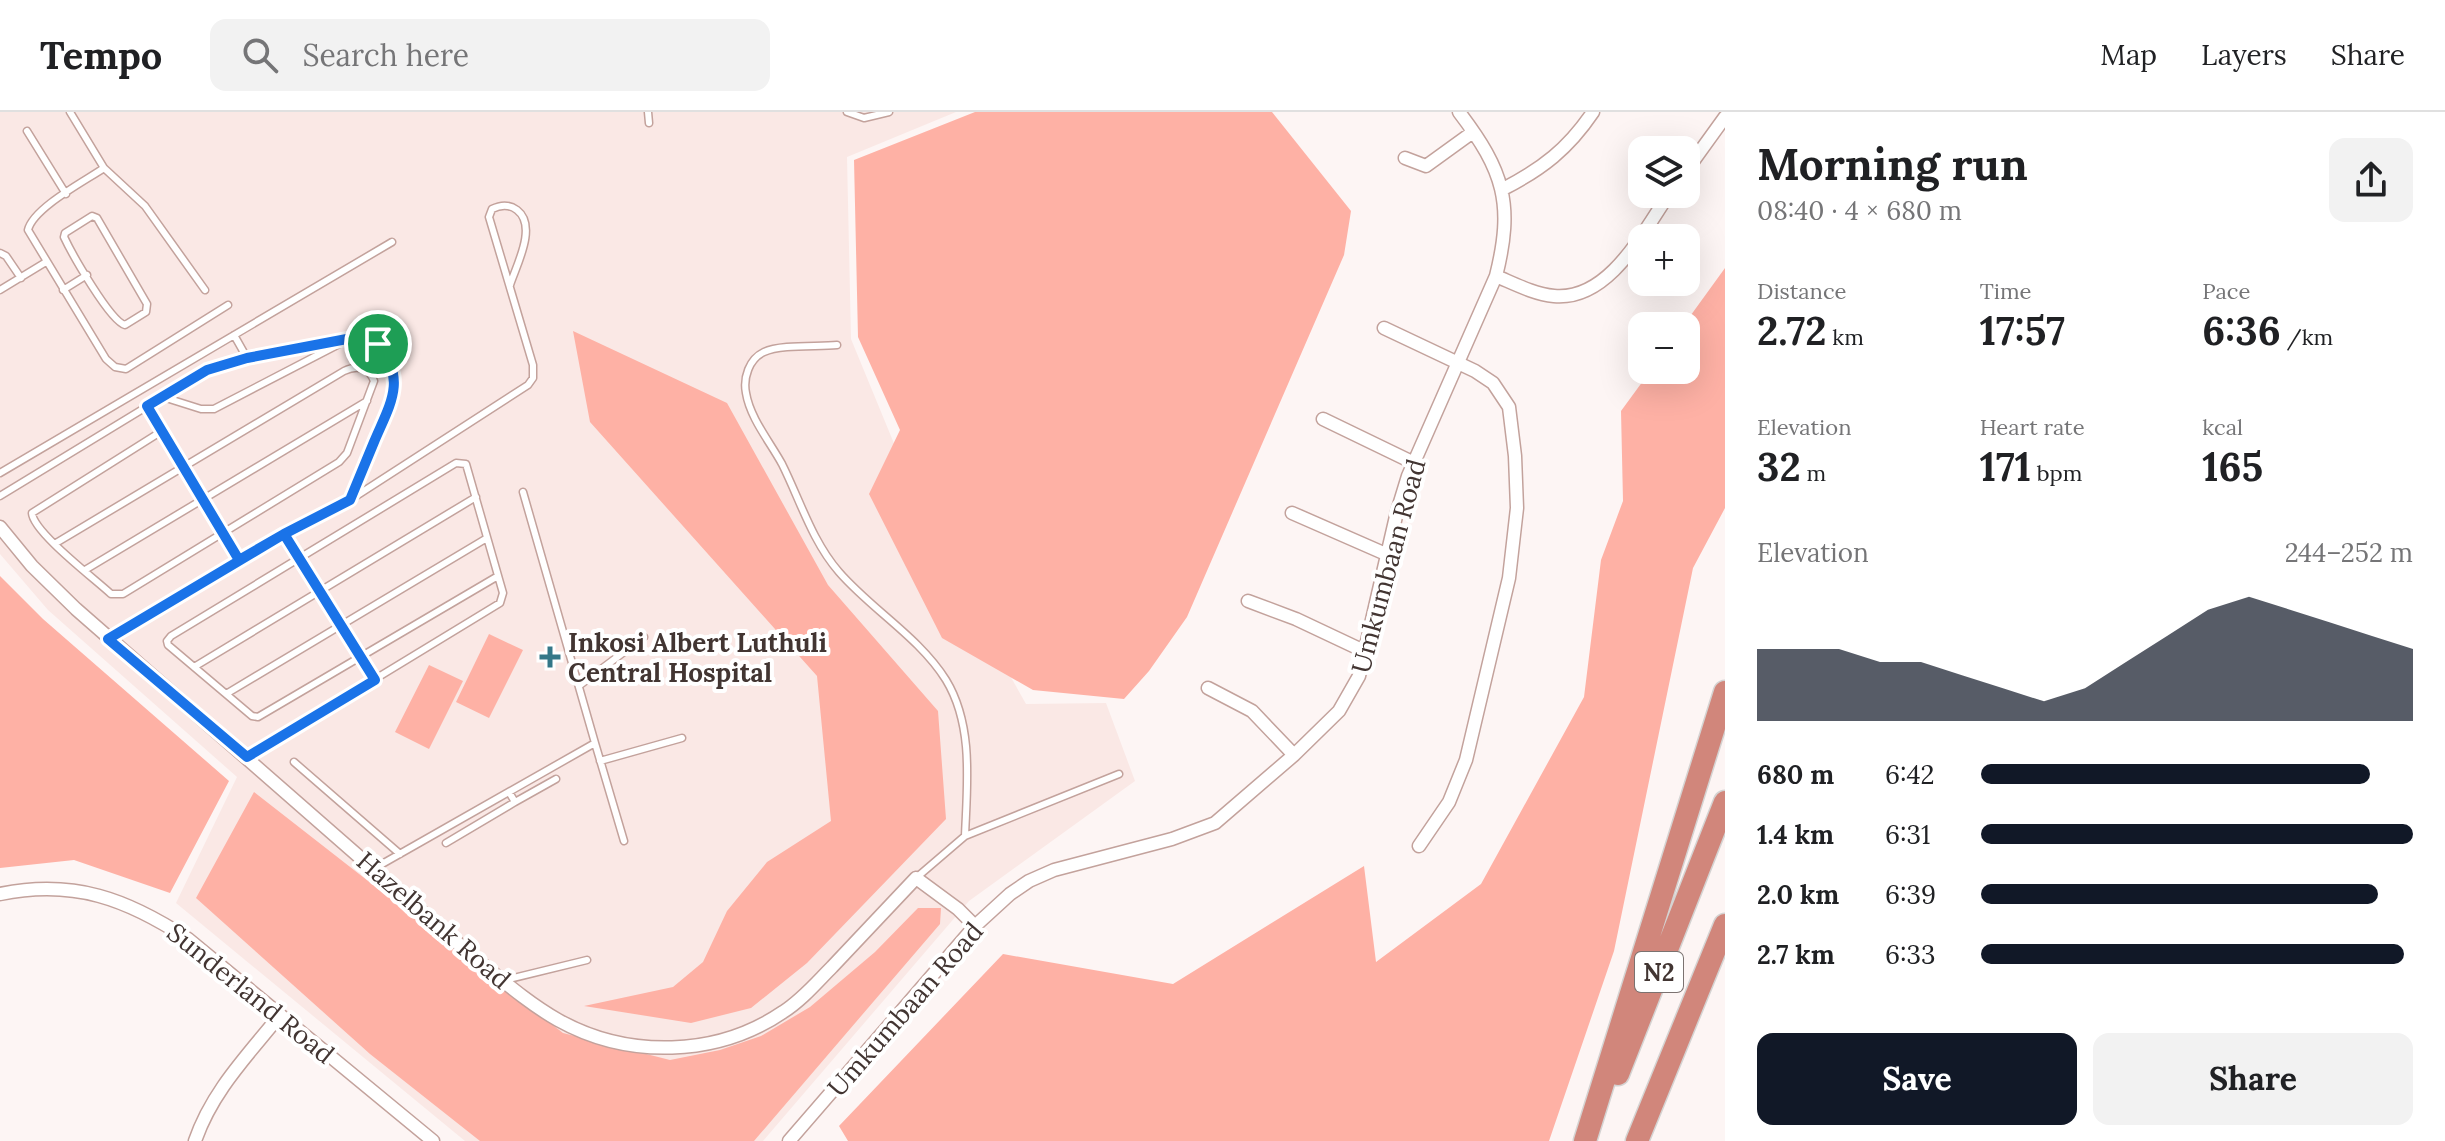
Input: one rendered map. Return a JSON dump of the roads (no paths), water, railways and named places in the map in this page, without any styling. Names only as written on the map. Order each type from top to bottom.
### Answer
[{"type":"highway","points":[[1587,1141],[1725,692]]},
{"type":"highway","name":"N2","points":[[1587,1141],[1630,1048],[1725,802]]},
{"type":"highway","name":"N2","points":[[1637,1141],[1725,925]]},
{"type":"street","name":"Umkumbaan Road","points":[[790,1141],[975,926],[1029,881],[1054,870],[1172,839],[1215,823],[1294,755],[1339,711],[1359,676],[1397,512],[1414,463],[1496,276],[1504,242],[1503,189],[1493,166],[1459,112]]},
{"type":"street","points":[[1503,189],[1535,173],[1552,160],[1592,112]]},
{"type":"street","points":[[1700,152],[1725,117]]},
{"type":"street","points":[[1405,158],[1426,166],[1473,132]]},
{"type":"street","points":[[1496,276],[1526,289],[1558,296],[1591,289],[1622,260],[1659,208]]},
{"type":"street","points":[[1384,328],[1457,362],[1493,383],[1509,407],[1515,456],[1517,508],[1509,578],[1466,760],[1449,802],[1419,846]]},
{"type":"street","points":[[1323,419],[1414,463]]},
{"type":"street","points":[[1292,513],[1388,555]]},
{"type":"street","name":"Hazelbank Road","points":[[0,527],[32,566],[108,639],[503,981],[559,1021],[589,1034],[651,1048],[702,1046],[744,1033],[786,1011],[812,988],[916,878]]},
{"type":"street","points":[[1248,601],[1296,619],[1366,652]]},
{"type":"street","points":[[1208,688],[1252,711],[1294,755]]},
{"type":"street","points":[[916,878],[958,909],[975,926]]},
{"type":"street","name":"Sunderland Road","points":[[0,894],[49,888],[76,890],[132,906],[188,939],[433,1141]]},
{"type":"street","points":[[195,1141],[209,1106],[219,1091],[280,1015]]},
{"type":"lane","points":[[70,112],[104,168],[145,206],[205,290]]},
{"type":"lane","points":[[648,112],[649,123]]},
{"type":"lane","points":[[847,112],[864,118],[889,112]]},
{"type":"lane","points":[[27,131],[66,194]]},
{"type":"lane","points":[[104,168],[45,208],[29,225],[30,236],[106,359],[121,369],[132,366],[228,305]]},
{"type":"lane","points":[[108,639],[284,534],[350,500],[528,385],[534,372],[489,217],[492,209],[504,205],[518,211],[523,217],[526,232],[510,285]]},
{"type":"lane","points":[[92,216],[97,218],[145,300],[146,312],[125,325],[120,324],[87,275],[64,237],[65,233],[92,216]]},
{"type":"lane","points":[[0,473],[392,242]]},
{"type":"lane","points":[[0,253],[6,256],[21,278]]},
{"type":"lane","points":[[0,290],[46,262]]},
{"type":"lane","points":[[63,290],[87,275]]},
{"type":"lane","points":[[234,335],[247,358]]},
{"type":"lane","points":[[0,496],[207,370],[247,358],[352,338],[378,344],[386,354],[394,381],[391,402],[350,500]]},
{"type":"lane","points":[[163,397],[201,409],[214,409],[352,338]]},
{"type":"lane","points":[[837,345],[763,352],[753,361],[746,375],[748,403],[824,552],[857,590],[917,645],[947,683],[961,721],[966,752],[965,836]]},
{"type":"lane","points":[[56,543],[351,368],[364,368],[373,377],[368,401],[347,453],[339,462],[123,594],[111,594],[33,522],[34,510],[162,431]]},
{"type":"lane","points":[[85,570],[368,401]]},
{"type":"lane","points":[[147,406],[239,560]]},
{"type":"lane","points":[[247,757],[496,607],[503,593],[467,465],[460,462],[168,639],[168,645],[252,716],[258,717],[498,576]]},
{"type":"lane","points":[[523,492],[624,841]]},
{"type":"lane","points":[[194,667],[476,497]]},
{"type":"lane","points":[[284,534],[375,680]]},
{"type":"lane","points":[[226,694],[487,538]]},
{"type":"lane","points":[[580,685],[644,637]]},
{"type":"lane","points":[[600,761],[682,738]]},
{"type":"lane","points":[[375,868],[595,743]]},
{"type":"lane","points":[[294,762],[400,854]]},
{"type":"lane","name":"Hazelbank Road","points":[[916,878],[941,853],[965,836],[1119,774]]},
{"type":"lane","points":[[446,843],[556,779]]},
{"type":"lane","points":[[509,792],[515,802]]},
{"type":"lane","points":[[503,981],[587,960]]},
{"type":"place","name":"Inkosi Albert Luthuli Central Hospital","points":[[550,657]]}]
